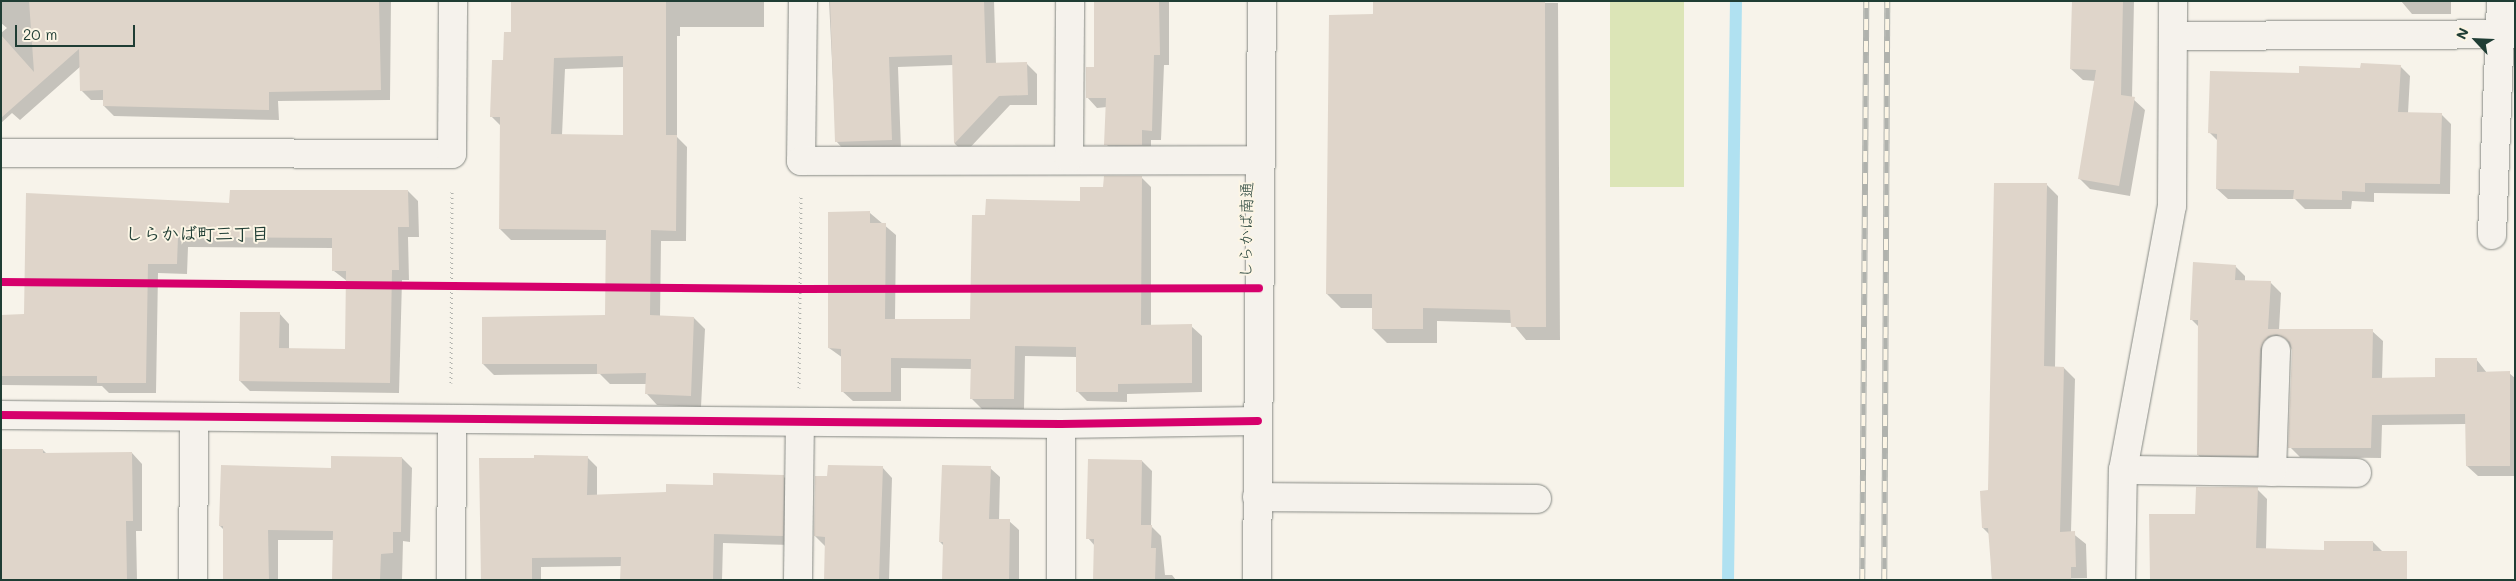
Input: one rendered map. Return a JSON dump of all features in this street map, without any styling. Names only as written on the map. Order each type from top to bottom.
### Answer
[{"type":"street","points":[[1,153],[452,154],[453,1]]},
{"type":"street","points":[[802,1],[801,161],[1069,158],[1260,160]]},
{"type":"street","points":[[1069,158],[1070,1]]},
{"type":"street","name":"しらかば南通","points":[[1256,580],[1262,1]]},
{"type":"street","points":[[2121,580],[2123,470],[2172,206],[2173,1]]},
{"type":"street","points":[[2492,235],[2508,34],[2501,1]]},
{"type":"street","points":[[2173,36],[2508,34]]},
{"type":"street","points":[[2272,472],[2276,350]]},
{"type":"street","points":[[1,415],[194,419],[1061,424],[1258,421]]},
{"type":"street","points":[[193,580],[194,419]]},
{"type":"street","points":[[451,580],[452,419]]},
{"type":"street","points":[[798,580],[800,422]]},
{"type":"street","points":[[1061,424],[1061,580]]},
{"type":"street","points":[[2123,470],[2357,473]]},
{"type":"street","points":[[1257,497],[1537,499]]},
{"type":"path","points":[[452,154],[452,419]]},
{"type":"path","points":[[800,422],[801,161]]},
{"type":"path","points":[[1,282],[801,289],[1259,288]]},
{"type":"green space","points":[[1610,1],[1684,1],[1684,187],[1610,187]]},
{"type":"building","points":[[29,1],[379,1],[381,90],[269,92],[269,110],[103,106],[103,90],[80,91],[79,49],[1,118],[1,35],[34,72]]},
{"type":"building","points":[[511,1],[666,1],[666,135],[677,135],[676,231],[651,230],[650,315],[694,317],[691,396],[645,394],[646,373],[597,374],[597,364],[482,364],[482,317],[605,315],[606,230],[499,229],[500,117],[490,117],[492,60],[503,60],[504,32],[511,32]],"holes":[[[623,56],[623,135],[551,134],[554,58]]]},
{"type":"building","points":[[830,1],[984,1],[986,63],[1027,62],[1028,95],[999,96],[954,144],[952,55],[889,57],[892,140],[835,142]]},
{"type":"building","points":[[1094,1],[1159,1],[1160,55],[1154,55],[1152,131],[1142,130],[1142,145],[1104,145],[1106,98],[1086,98],[1086,67],[1094,67]]},
{"type":"building","points":[[1373,1],[1545,1],[1546,327],[1511,327],[1510,310],[1423,308],[1423,329],[1372,329],[1372,294],[1326,294],[1329,15],[1373,14]]},
{"type":"building","points":[[2072,1],[2123,1],[2121,95],[2135,97],[2119,186],[2078,179],[2096,70],[2070,69]]},
{"type":"building","points":[[2361,63],[2401,65],[2398,112],[2442,113],[2440,184],[2365,183],[2365,192],[2342,191],[2342,200],[2293,199],[2294,190],[2216,189],[2217,134],[2208,133],[2210,71],[2299,73],[2299,66],[2360,68]]},
{"type":"building","points":[[1104,176],[1142,176],[1141,325],[1192,324],[1192,383],[1118,384],[1118,392],[1076,392],[1076,347],[1015,346],[1014,399],[970,399],[971,359],[891,358],[891,392],[841,392],[841,349],[828,348],[828,212],[870,211],[870,223],[886,223],[885,319],[970,319],[972,215],[985,215],[986,199],[1080,201],[1080,187],[1103,187]]},
{"type":"building","points":[[1994,183],[2047,183],[2044,366],[2064,367],[2060,532],[2075,531],[2076,567],[2071,567],[2071,580],[1992,580],[1988,528],[1982,528],[1980,491],[1988,490]]},
{"type":"building","points":[[230,190],[408,190],[409,227],[398,227],[399,270],[392,270],[390,383],[239,381],[240,312],[280,312],[279,348],[345,349],[346,271],[332,271],[332,238],[178,237],[177,264],[148,264],[146,383],[97,383],[97,376],[1,376],[1,315],[24,314],[26,193],[229,203]]},
{"type":"building","points":[[2193,262],[2236,265],[2235,280],[2271,281],[2268,329],[2373,329],[2372,378],[2435,377],[2435,358],[2477,358],[2477,372],[2510,371],[2510,466],[2466,466],[2465,414],[2372,415],[2371,448],[2288,448],[2292,351],[2290,342],[2277,334],[2268,336],[2260,349],[2257,456],[2197,455],[2198,320],[2190,320]]},
{"type":"building","points":[[1,449],[43,449],[43,453],[132,452],[133,521],[126,521],[127,580],[1,580]]},
{"type":"building","points":[[534,455],[588,456],[587,495],[666,492],[666,484],[713,485],[713,473],[784,475],[783,536],[714,534],[713,580],[620,580],[621,557],[532,558],[532,580],[481,580],[479,458],[534,458]]},
{"type":"building","points":[[331,456],[402,457],[401,532],[393,532],[393,553],[381,554],[380,580],[332,580],[333,531],[268,530],[269,580],[223,580],[223,526],[219,526],[221,465],[331,468]]},
{"type":"building","points":[[1088,459],[1142,460],[1141,525],[1152,525],[1151,548],[1156,548],[1155,580],[1093,580],[1094,539],[1086,539]]},
{"type":"building","points":[[828,465],[883,466],[879,580],[824,580],[825,537],[814,536],[815,476],[827,476]]},
{"type":"building","points":[[942,465],[991,466],[989,519],[1010,519],[1009,580],[942,580],[943,542],[939,542]]},
{"type":"building","points":[[2196,487],[2258,487],[2256,548],[2324,550],[2324,541],[2373,541],[2373,551],[2407,551],[2407,580],[2150,580],[2149,514],[2195,514]]},
{"type":"waterway","points":[[1728,580],[1736,1]]},
{"type":"railway","points":[[1862,580],[1866,1]]},
{"type":"railway","points":[[1884,580],[1887,1]]},
{"type":"cycle path","points":[[1,282],[801,289],[1259,288]]},
{"type":"cycle path","points":[[1,415],[1061,424],[1258,421]]},
{"type":"district","name":"しらかば町三丁目","points":[[197,233]]}]
